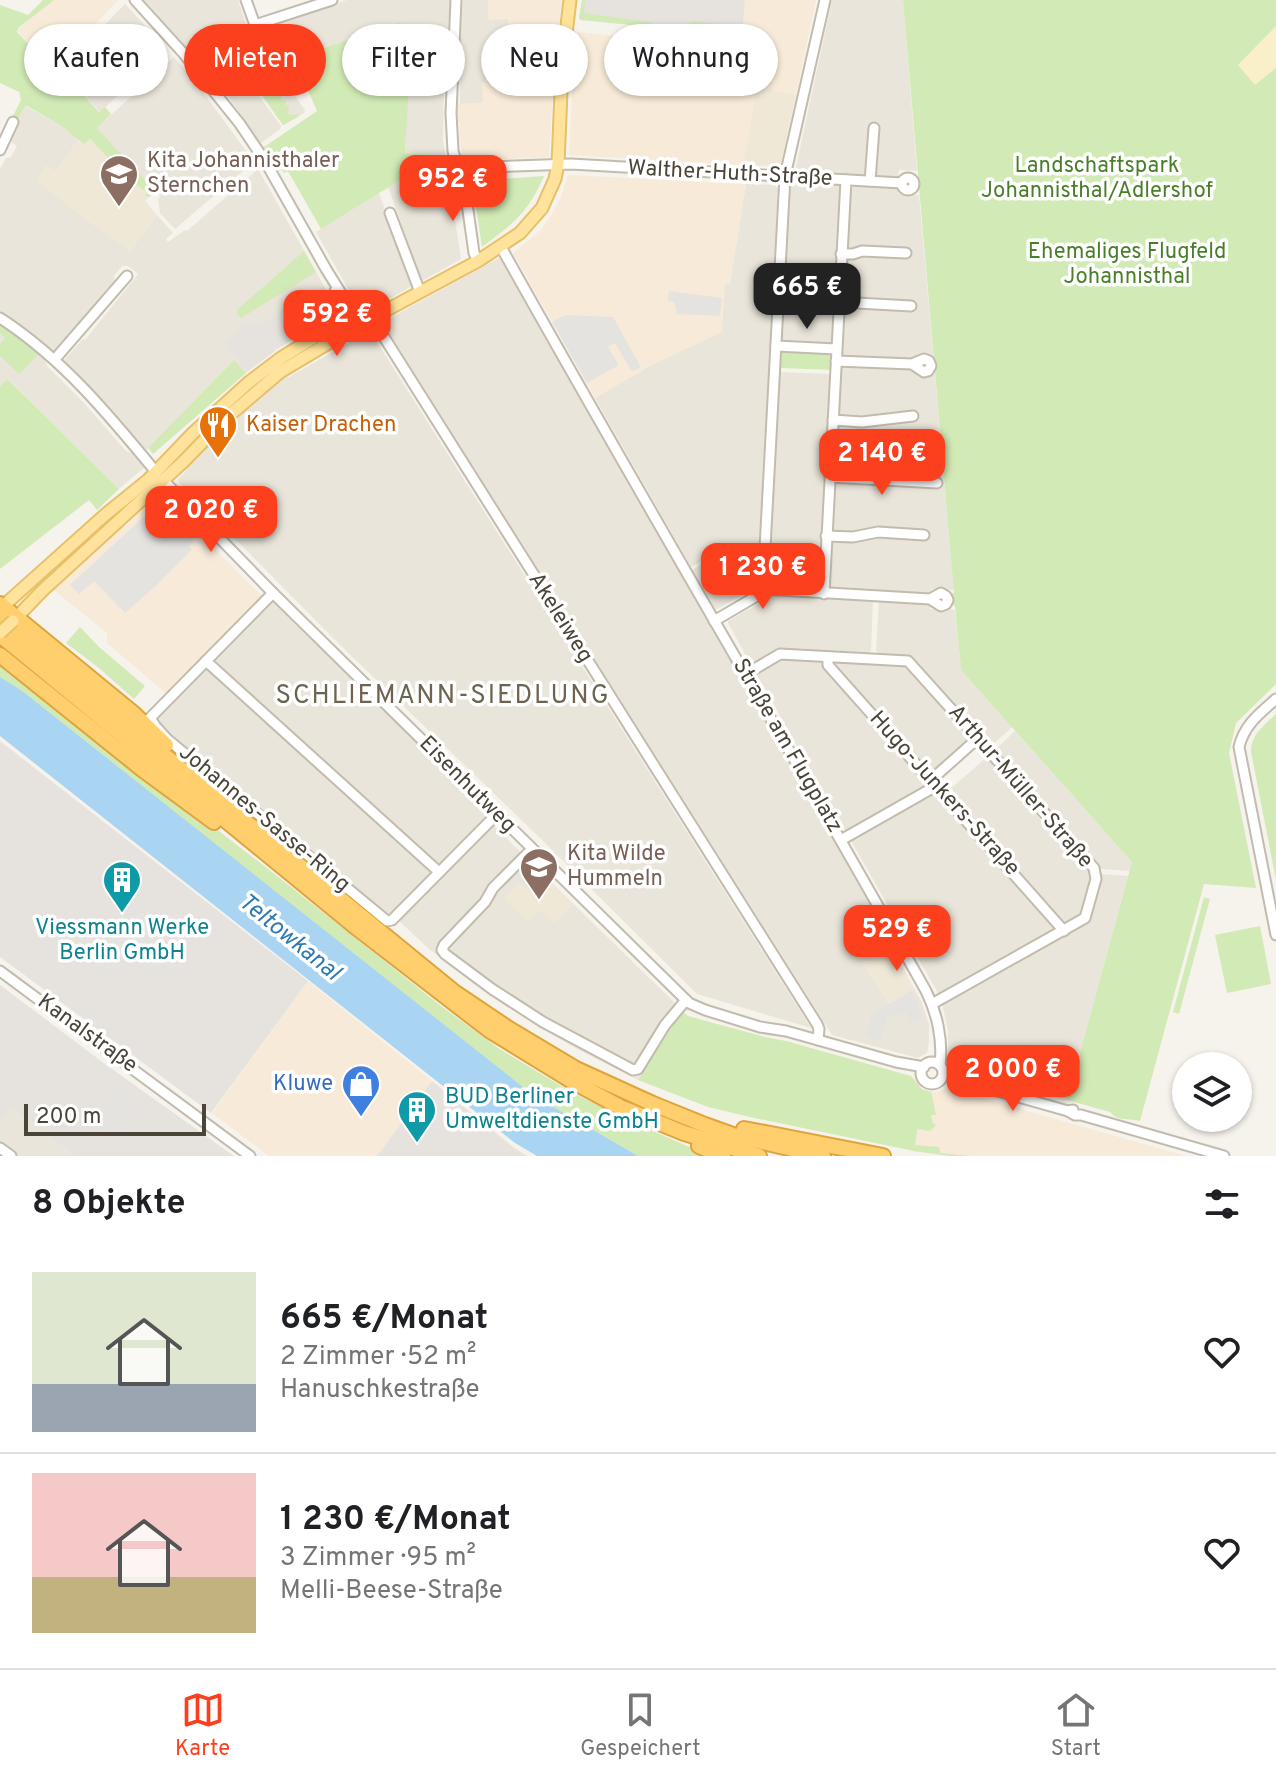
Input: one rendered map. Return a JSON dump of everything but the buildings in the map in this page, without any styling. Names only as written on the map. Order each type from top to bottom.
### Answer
[{"type":"highway","points":[[5,613],[134,714],[168,747],[171,760],[253,828],[454,992],[509,1029],[576,1069],[705,1125],[823,1156]]},
{"type":"highway","points":[[0,634],[357,928],[489,1030],[620,1107],[684,1133],[759,1156]]},
{"type":"highway","points":[[0,655],[216,824],[235,828]]},
{"type":"highway","points":[[705,1125],[717,1123],[883,1156]]},
{"type":"highway","points":[[684,1133],[690,1143],[723,1156]]},
{"type":"main road","points":[[0,634],[5,613],[159,476],[183,462],[225,419],[280,372],[351,325],[372,318],[478,261],[528,226],[542,208],[558,164],[562,68],[570,0]]},
{"type":"main road","points":[[5,613],[43,590],[159,476]]},
{"type":"street","points":[[135,0],[240,124],[269,168],[326,269],[351,325]]},
{"type":"street","points":[[246,0],[255,25],[332,0]]},
{"type":"street","points":[[456,0],[453,151],[457,165],[462,168],[474,253],[478,261]]},
{"type":"street","points":[[714,621],[755,597],[762,589],[764,579],[785,176],[825,0]]},
{"type":"street","points":[[0,150],[13,122]]},
{"type":"street","points":[[870,181],[874,128]]},
{"type":"street","name":"Walther-Huth-Straße","points":[[462,168],[558,164],[902,183]]},
{"type":"street","points":[[824,594],[846,180]]},
{"type":"street","points":[[390,213],[420,292]]},
{"type":"street","name":"Straße am Flugplatz","points":[[501,247],[932,1004],[941,1056],[933,1070]]},
{"type":"street","points":[[841,254],[862,251],[906,253]]},
{"type":"street","points":[[55,359],[127,276]]},
{"type":"street","points":[[839,302],[911,306]]},
{"type":"street","name":"Eisenhutweg","points":[[0,318],[55,359],[93,397],[159,476],[273,593],[693,1006],[760,1027],[933,1070],[1224,1156]]},
{"type":"street","name":"Akeleiweg","points":[[372,318],[817,1024],[820,1032],[818,1040]]},
{"type":"street","points":[[776,346],[836,349]]},
{"type":"street","points":[[836,361],[912,364]]},
{"type":"street","points":[[833,420],[862,422],[913,416]]},
{"type":"street","points":[[830,477],[937,483]]},
{"type":"street","points":[[826,536],[853,537],[878,532],[924,535]]},
{"type":"street","points":[[762,589],[930,599]]},
{"type":"street","name":"Johannes-Sasse-Ring","points":[[273,593],[150,718],[167,739],[387,921],[392,920],[497,814]]},
{"type":"street","name":"Arthur-Müller-Straße","points":[[746,674],[780,654],[908,661],[1094,868],[1096,879],[1085,918],[932,1004]]},
{"type":"street","name":"Hugo-Junkers-Straße","points":[[828,657],[828,665],[1064,931]]},
{"type":"street","points":[[206,661],[439,872]]},
{"type":"street","points":[[1276,699],[1249,724],[1239,747],[1276,935]]},
{"type":"street","points":[[841,840],[934,783],[977,739]]},
{"type":"street","points":[[532,849],[444,945],[442,950],[445,954],[543,1022],[633,1070],[638,1069],[665,1025],[686,1000]]},
{"type":"street","name":"Kanalstraße","points":[[0,971],[250,1156]]},
{"type":"street","points":[[0,1148],[11,1156]]},
{"type":"shaded area","points":[[54,0],[118,0],[95,24],[24,24],[24,39],[17,30],[41,8]]},
{"type":"shaded area","points":[[144,0],[238,0],[246,24],[184,24],[184,45]]},
{"type":"shaded area","points":[[347,0],[450,0],[448,24],[342,24],[342,42],[326,47],[326,24],[276,24]]},
{"type":"shaded area","points":[[463,0],[488,0],[489,19],[508,18],[508,24],[481,24],[481,96],[490,96],[483,103],[460,104],[460,96],[465,96],[465,24],[461,24]]},
{"type":"shaded area","points":[[488,0],[562,0],[559,24],[508,24],[508,19],[489,20]]},
{"type":"shaded area","points":[[582,0],[745,0],[743,24],[621,24],[579,18]]},
{"type":"shaded area","points":[[745,0],[816,0],[796,95],[778,92],[778,24],[743,24]]},
{"type":"shaded area","points":[[832,0],[903,0],[917,171],[899,170],[898,178],[796,173]]},
{"type":"shaded area","points":[[125,4],[144,24],[106,24]]},
{"type":"shaded area","points":[[588,33],[604,35],[604,96],[756,96],[743,165],[569,155],[572,96],[588,96]]},
{"type":"shaded area","points":[[174,57],[184,69],[184,96],[206,96],[252,159],[251,164],[175,229],[160,213],[158,199],[161,196],[97,128],[132,96],[168,96],[168,63]]},
{"type":"shaded area","points":[[778,91],[796,95],[780,166],[743,165],[755,96],[778,96]]},
{"type":"shaded area","points":[[86,96],[117,96],[100,112]]},
{"type":"shaded area","points":[[228,96],[259,96],[281,126],[261,143]]},
{"type":"shaded area","points":[[262,96],[295,96],[304,113],[283,125]]},
{"type":"shaded area","points":[[408,96],[444,96],[443,140],[461,259],[422,281],[388,187],[440,155],[405,154]]},
{"type":"shaded area","points":[[483,96],[553,96],[549,157],[464,161],[457,104],[483,103]]},
{"type":"shaded area","points":[[25,106],[79,139],[56,171],[130,251],[157,215],[173,233],[166,239],[168,242],[187,231],[258,169],[333,302],[332,314],[246,373],[234,360],[146,453],[62,362],[85,340],[138,274],[128,266],[122,266],[114,276],[113,286],[55,353],[0,314],[0,169],[17,146],[7,140]]},
{"type":"shaded area","points":[[90,135],[123,174],[147,192],[146,196],[149,197],[145,201],[157,215],[130,251],[36,180],[46,165],[56,171],[79,139]]},
{"type":"shaded area","points":[[568,175],[746,184],[730,283],[725,284],[722,332],[648,367],[595,398],[513,253],[540,231],[551,216]]},
{"type":"shaded area","points":[[794,180],[842,183],[834,345],[781,345],[790,188]]},
{"type":"shaded area","points":[[850,183],[898,186],[898,194],[919,195],[954,590],[931,589],[930,594],[829,589]]},
{"type":"shaded area","points":[[746,184],[775,185],[778,188],[758,567],[753,589],[715,609],[692,570],[724,552],[723,549],[691,567],[595,398],[648,367],[725,284],[730,283]]},
{"type":"shaded area","points":[[379,193],[412,286],[365,312],[360,310],[316,232]]},
{"type":"shaded area","points":[[499,258],[503,260],[679,571],[897,945],[863,964],[889,1004],[914,988],[929,1024],[927,1053],[918,1058],[832,1035],[384,325],[385,321]]},
{"type":"shaded area","points":[[324,286],[333,302],[332,314],[277,349],[272,347],[275,351],[248,371],[225,342],[245,321],[255,327]]},
{"type":"shaded area","points":[[669,291],[722,298],[720,316],[676,314],[673,301],[668,301]]},
{"type":"shaded area","points":[[566,315],[613,317],[641,367],[631,370],[615,343],[608,347],[619,365],[587,383],[552,322]]},
{"type":"shaded area","points":[[0,323],[44,355],[47,366],[126,451],[137,455],[146,466],[119,489],[7,379],[0,386]]},
{"type":"shaded area","points":[[370,331],[811,1028],[697,994],[335,640],[179,482],[178,479],[187,470],[183,466],[280,376],[289,377]]},
{"type":"shaded area","points":[[780,372],[832,376],[821,589],[769,586]]},
{"type":"shaded area","points":[[159,494],[264,598],[168,695],[107,643],[107,633],[50,587],[120,523],[125,527]]},
{"type":"shaded area","points":[[170,509],[182,525],[185,523],[191,530],[189,533],[194,537],[189,547],[192,550],[125,613],[94,581],[79,594],[70,585],[151,510],[154,513]]},
{"type":"shaded area","points":[[776,594],[873,599],[871,651],[867,654],[779,649],[751,665],[728,621]]},
{"type":"shaded area","points":[[272,599],[492,814],[439,868],[211,664],[211,659]]},
{"type":"shaded area","points":[[879,600],[930,602],[930,609],[955,610],[961,670],[1012,727],[990,744],[911,656],[879,654],[876,651]]},
{"type":"shaded area","points":[[781,657],[818,659],[928,785],[846,832],[755,672]]},
{"type":"shaded area","points":[[839,660],[905,664],[971,738],[930,772],[835,666]]},
{"type":"shaded area","points":[[206,664],[436,870],[390,918],[157,726],[153,718]]},
{"type":"shaded area","points":[[1015,731],[1132,862],[1130,871],[1101,869],[996,751]]},
{"type":"shaded area","points":[[0,741],[308,981],[211,1113],[0,957]]},
{"type":"shaded area","points":[[987,757],[1091,870],[1081,916],[1064,923],[949,793]]},
{"type":"shaded area","points":[[934,791],[1057,929],[939,995],[850,839]]},
{"type":"shaded area","points":[[492,824],[682,1010],[638,1080],[575,1048],[507,1007],[429,949],[398,920]]},
{"type":"shaded area","points":[[1101,874],[1128,876],[1067,1100],[953,1068],[948,1059],[948,1031],[942,1003],[1087,922]]},
{"type":"shaded area","name":"Kita Wilde Hummeln","points":[[551,882],[573,904],[554,923],[541,910],[528,922],[504,899],[520,883],[536,898]]},
{"type":"shaded area","points":[[890,946],[914,988],[889,1004],[863,964]]},
{"type":"shaded area","points":[[308,981],[432,1081],[377,1156],[269,1156],[212,1113]]},
{"type":"shaded area","points":[[0,985],[234,1156],[75,1156],[10,1107],[0,1122]]},
{"type":"shaded area","points":[[911,990],[923,1020],[910,1023],[906,1011],[898,1016],[895,1013],[887,1018],[880,1040],[865,1037],[871,1024],[870,1018]]},
{"type":"shaded area","points":[[1018,1040],[1043,1047],[1045,1043],[1058,1046],[1057,1051],[1074,1056],[1070,1070],[1012,1053]]},
{"type":"shaded area","points":[[432,1081],[513,1147],[527,1156],[377,1156]]},
{"type":"shaded area","points":[[947,1088],[1186,1156],[950,1156],[910,1151],[926,1091],[936,1092]]},
{"type":"shaded area","points":[[114,1091],[137,1108],[112,1142],[89,1126]]},
{"type":"shaded area","points":[[10,1107],[75,1156],[17,1156],[0,1142],[0,1122]]},
{"type":"green space","points":[[43,0],[54,0],[18,28],[17,32],[24,40],[24,96],[85,96],[99,112],[105,107],[111,114],[97,128],[156,191],[149,197],[90,138],[84,144],[60,125],[27,106],[16,123],[11,120],[21,100],[19,92],[0,83],[0,5],[28,15]]},
{"type":"green space","points":[[582,0],[585,0],[584,13],[652,24],[623,24],[579,18]]},
{"type":"green space","name":"Landschaftspark Johannisthal/Adlershof","points":[[903,0],[1276,0],[1276,684],[1236,723],[1229,753],[1256,888],[1204,884],[1140,1121],[1120,1118],[1110,1112],[1067,1100],[1132,862],[961,670]]},
{"type":"green space","points":[[693,21],[716,24],[687,24]]},
{"type":"green space","points":[[342,42],[342,96],[408,96],[405,154],[441,155],[321,229],[288,171],[279,171],[264,147],[317,111],[310,96],[326,96],[326,47]]},
{"type":"green space","points":[[262,96],[282,96],[281,100],[286,100],[285,105],[289,106],[288,114],[297,115],[299,112],[298,117],[283,125]]},
{"type":"green space","points":[[544,176],[519,217],[482,247],[472,181]]},
{"type":"green space","points":[[304,251],[316,272],[241,318],[237,314],[238,309]]},
{"type":"green space","points":[[0,324],[39,354],[19,374],[0,356],[0,344],[5,338],[0,333]]},
{"type":"green space","points":[[782,350],[834,353],[834,370],[781,368]]},
{"type":"green space","points":[[234,360],[246,373],[153,454],[148,448]]},
{"type":"green space","points":[[7,379],[119,489],[97,510],[89,500],[0,569],[0,386]]},
{"type":"green space","points":[[80,627],[145,686],[134,699],[66,643]]},
{"type":"green space","points":[[0,662],[498,1048],[571,1092],[710,1156],[638,1156],[533,1095],[0,677]]},
{"type":"green space","points":[[1276,714],[1276,880],[1251,752],[1256,735]]},
{"type":"green space","points":[[1204,897],[1210,899],[1179,1014],[1173,1012]]},
{"type":"green space","points":[[1260,926],[1271,984],[1227,993],[1215,935]]},
{"type":"green space","points":[[682,1011],[688,1016],[911,1076],[922,1089],[931,1092],[936,1115],[931,1115],[933,1124],[937,1124],[930,1131],[917,1129],[915,1145],[939,1147],[940,1153],[970,1156],[914,1151],[750,1117],[708,1107],[638,1080]]},
{"type":"sand","points":[[1276,26],[1276,68],[1255,85],[1238,65]]},
{"type":"water","name":"Teltowkanal","points":[[0,677],[22,691],[533,1095],[638,1156],[537,1156],[515,1143],[0,736]]},
{"type":"place","name":"Kita Johannisthaler Sternchen","points":[[119,208]]},
{"type":"place","name":"Kaiser Drachen","points":[[218,459]]},
{"type":"place","name":"Kita Wilde Hummeln","points":[[539,901]]},
{"type":"place","name":"Viessmann Werke Berlin GmbH","points":[[122,914]]},
{"type":"place","name":"Kluwe","points":[[361,1118]]},
{"type":"place","name":"BUD Berliner Umweltdienste GmbH","points":[[417,1144]]},
{"type":"district","name":"SCHLIEMANN-SIEDLUNG","points":[[443,696]]},
{"type":"park label","name":"Ehemaliges Flugfeld Johannisthal","points":[[1127,264]]}]
